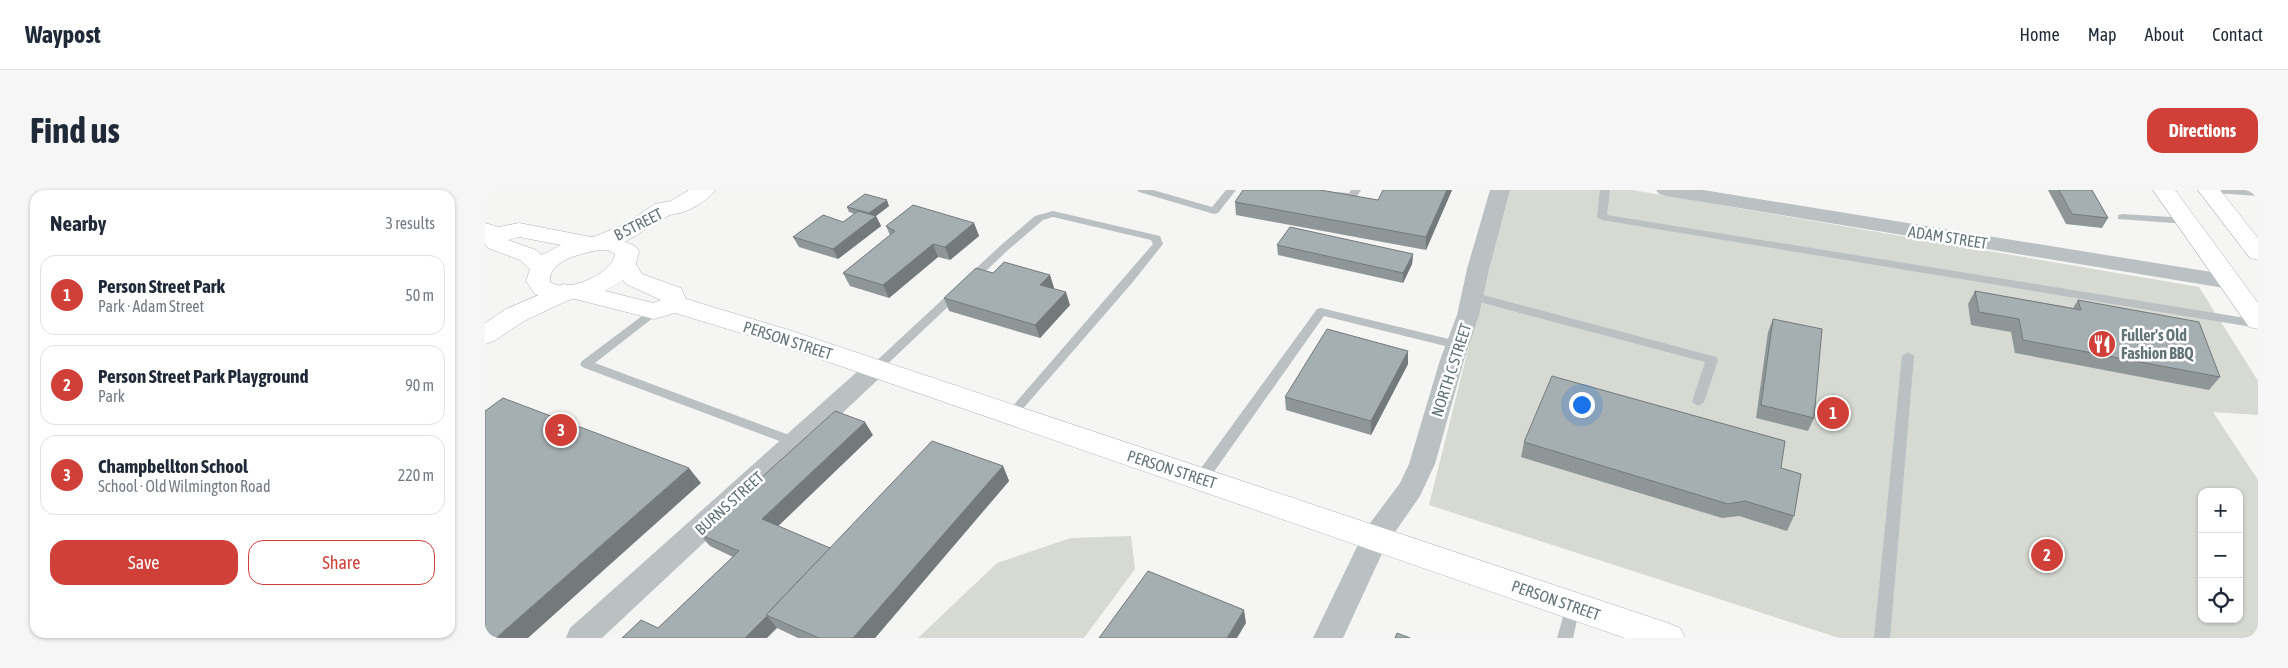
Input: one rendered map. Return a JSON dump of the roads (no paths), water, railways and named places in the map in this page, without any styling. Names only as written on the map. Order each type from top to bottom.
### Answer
[{"type":"main road","name":"B STREET","points":[[485,320],[514,302],[557,256],[633,229],[663,210],[677,207],[703,190]]},
{"type":"main road","points":[[2164,190],[2258,322]]},
{"type":"main road","points":[[2209,190],[2258,253]]},
{"type":"main road","name":"B STREET","points":[[485,335],[515,315],[569,292],[604,281],[626,260],[639,240],[676,214],[677,207]]},
{"type":"main road","points":[[540,274],[528,255],[496,243],[491,232],[519,230],[594,244],[612,243],[621,246],[626,260]]},
{"type":"main road","name":"PERSON STREET","points":[[626,260],[634,278],[672,294],[665,308]]},
{"type":"main road","name":"PERSON STREET","points":[[540,274],[540,286],[548,291],[569,292],[665,308],[876,368],[1011,416],[1668,638]]},
{"type":"street","name":"NORTH C STREET","points":[[1328,638],[1375,538],[1410,491],[1422,464],[1457,345],[1468,315],[1477,269],[1500,190]]},
{"type":"street","name":"ADAM STREET","points":[[1666,190],[2231,282]]},
{"type":"street","name":"BURNS STREET","points":[[581,638],[876,368]]},
{"type":"lane","points":[[1142,190],[1214,211],[1231,190]]},
{"type":"lane","points":[[1315,190],[1352,196],[1357,190]]},
{"type":"lane","points":[[1605,190],[1602,217],[2258,322]]},
{"type":"lane","points":[[2215,190],[2258,193]]},
{"type":"lane","points":[[876,368],[1004,248],[1039,218],[1053,214],[1156,238],[1158,244],[1129,280],[1011,416]]},
{"type":"lane","points":[[2122,217],[2187,221]]},
{"type":"lane","points":[[1472,296],[1712,360],[1698,402]]},
{"type":"lane","points":[[665,308],[586,364],[795,442]]},
{"type":"lane","points":[[1201,479],[1321,312],[1457,345]]},
{"type":"lane","points":[[1882,638],[1908,356]]},
{"type":"lane","points":[[1565,638],[1573,606]]},
{"type":"place","name":"Fuller's Old Fashion BBQ","points":[[2102,344]]},
{"type":"place","name":"Person Street Park","points":[[1833,413]]},
{"type":"place","name":"Champbellton School","points":[[561,430]]},
{"type":"place","name":"Person Street Park Playground","points":[[2047,555]]}]
